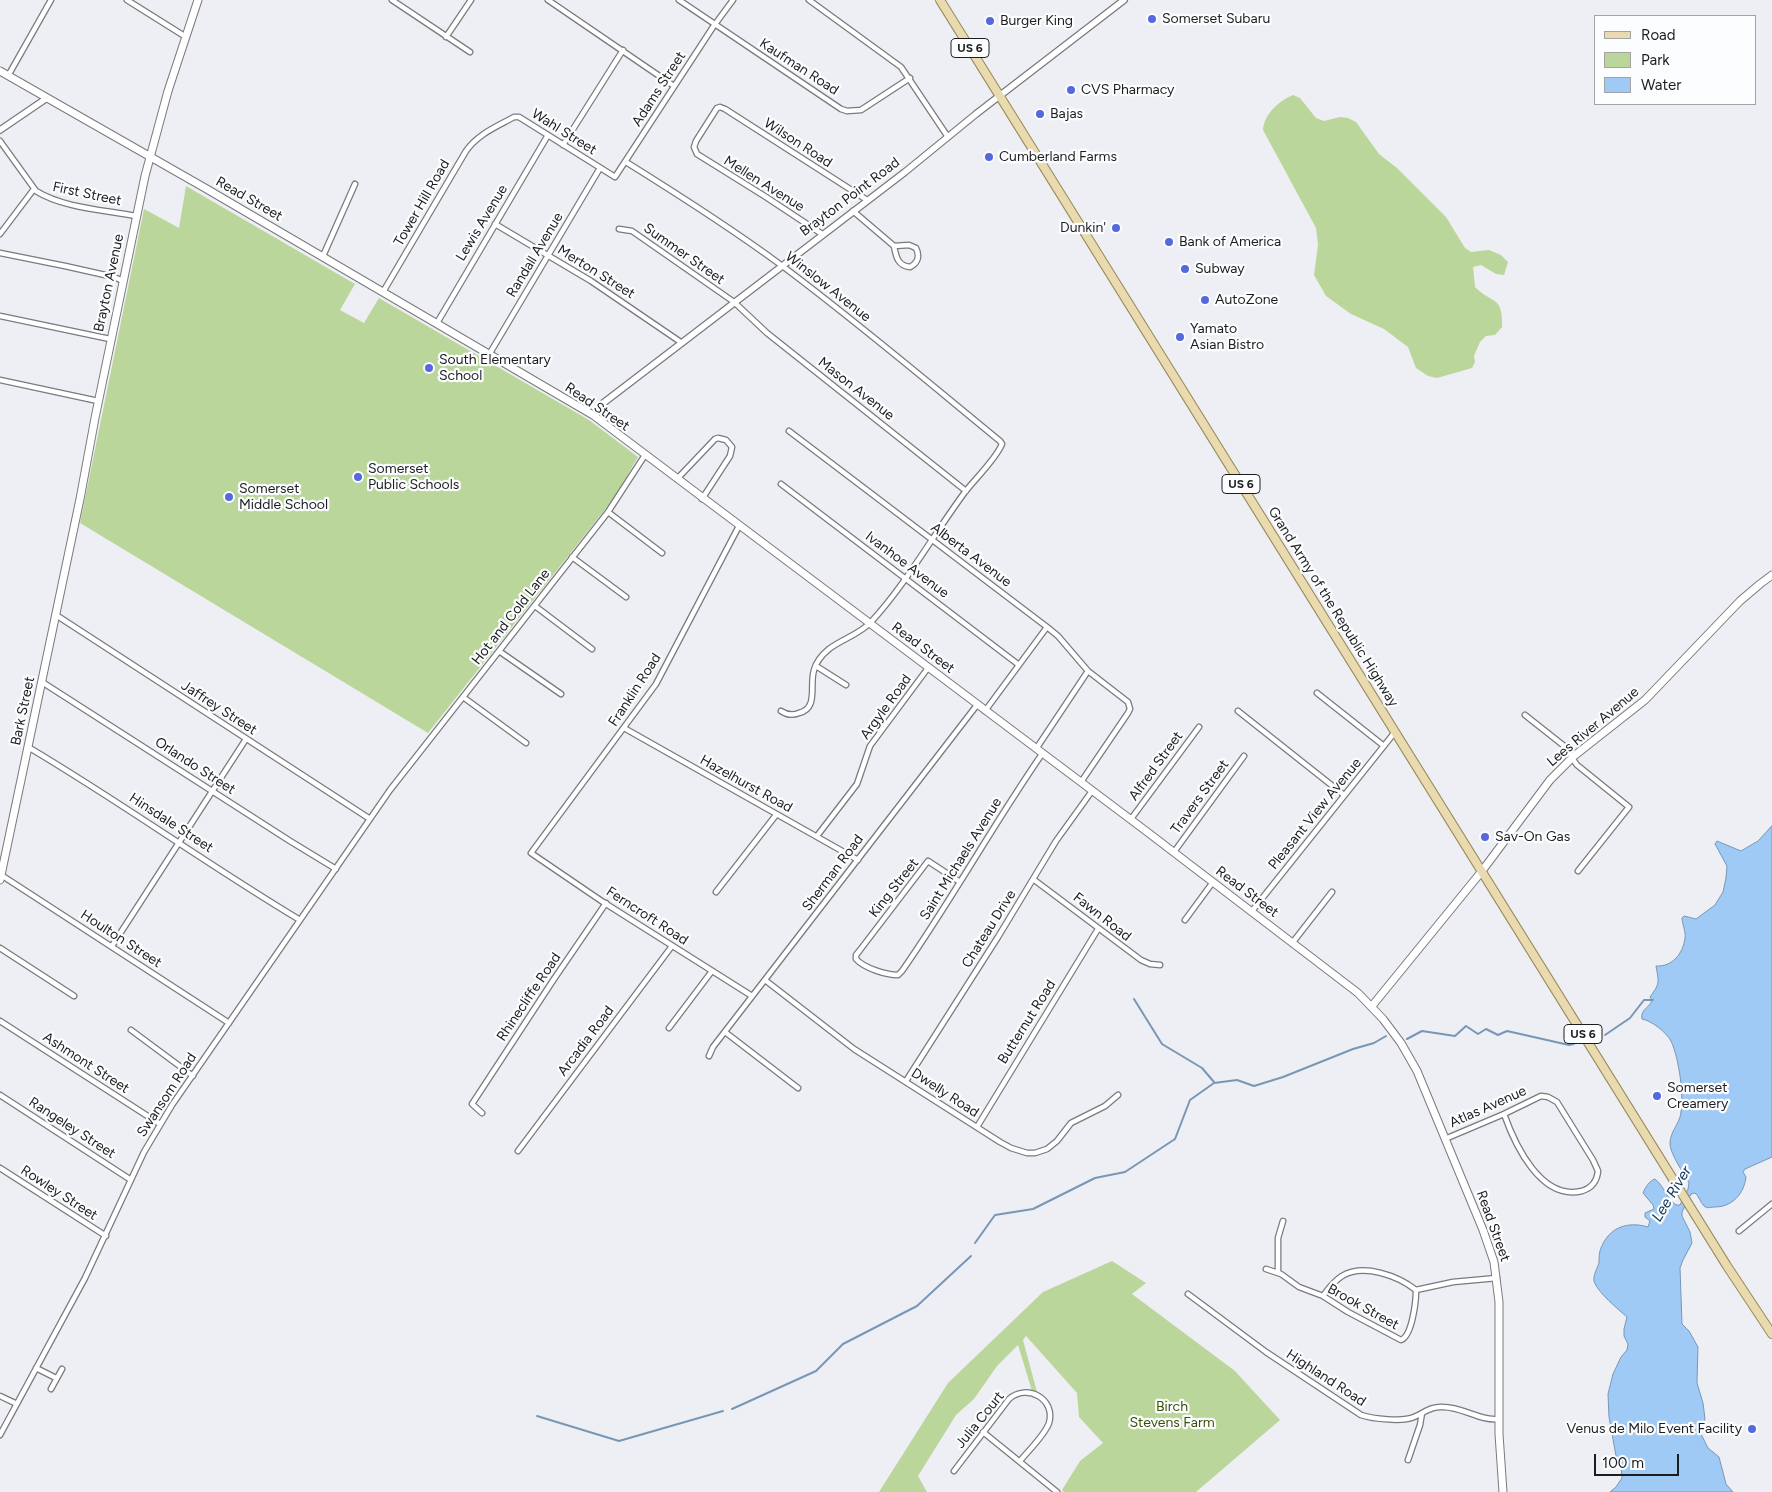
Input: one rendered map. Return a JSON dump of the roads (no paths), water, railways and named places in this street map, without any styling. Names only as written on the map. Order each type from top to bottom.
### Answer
[{"type":"main road","name":"Brayton Avenue","points":[[64,576],[136,216],[150,156],[198,0]]},
{"type":"main road","name":"Grand Army of the Republic Highway","points":[[940,0],[1482,871]]},
{"type":"main road","name":"Read Street","points":[[0,71],[490,353],[593,415],[702,499],[1293,942],[1372,1006],[1408,1054],[1483,1230],[1494,1262],[1497,1278],[1500,1335],[1498,1370],[1503,1492]]},
{"type":"main road","name":"Lees River Avenue","points":[[1372,1006],[1482,871],[1550,780],[1572,758],[1645,700],[1740,601],[1772,575]]},
{"type":"main road","name":"Bark Street","points":[[1,877],[64,576]]},
{"type":"main road","name":"US 6","points":[[1482,871],[1772,1334]]},
{"type":"street","points":[[8,76],[51,0]]},
{"type":"street","points":[[127,0],[186,37]]},
{"type":"street","points":[[446,37],[471,0]]},
{"type":"street","points":[[548,0],[674,86]]},
{"type":"street","name":"Kaufman Road","points":[[679,0],[841,109],[847,111],[861,110],[910,78]]},
{"type":"street","name":"Adams Street","points":[[600,168],[615,177],[714,25],[733,0]]},
{"type":"street","points":[[809,0],[901,67],[948,137]]},
{"type":"street","name":"Brayton Point Road","points":[[593,415],[602,404],[1124,0]]},
{"type":"street","points":[[395,1],[470,52]]},
{"type":"street","points":[[563,145],[623,50]]},
{"type":"street","points":[[0,130],[47,98]]},
{"type":"street","name":"Wilson Road","points":[[695,150],[696,141],[720,107],[867,200]]},
{"type":"street","name":"Wahl Street","points":[[488,131],[514,117],[519,117],[600,168]]},
{"type":"street","name":"Tower Hill Road","points":[[384,292],[466,151],[476,139],[488,131]]},
{"type":"street","name":"Lewis Avenue","points":[[437,323],[548,134]]},
{"type":"street","name":"First Street","points":[[0,142],[34,189],[41,194],[57,201],[136,216]]},
{"type":"street","name":"Mellen Avenue","points":[[695,150],[703,159],[822,234]]},
{"type":"street","name":"Winslow Avenue","points":[[626,162],[722,222],[781,265],[865,330],[1000,441],[1002,444],[1001,448],[966,491]]},
{"type":"street","name":"Randall Avenue","points":[[490,353],[600,168]]},
{"type":"street","points":[[322,256],[356,184]]},
{"type":"street","points":[[0,234],[34,189]]},
{"type":"street","points":[[853,211],[894,246],[895,255],[902,265],[910,267],[916,263],[918,258],[916,248],[909,245],[894,246]]},
{"type":"street","name":"Merton Street","points":[[495,224],[548,254],[624,302],[682,343]]},
{"type":"street","name":"Summer Street","points":[[618,229],[632,231],[734,302]]},
{"type":"street","points":[[0,253],[123,281]]},
{"type":"street","name":"Mason Avenue","points":[[734,302],[767,333],[966,491]]},
{"type":"street","points":[[0,316],[110,339]]},
{"type":"street","points":[[0,380],[98,400]]},
{"type":"street","name":"Alberta Avenue","points":[[789,431],[1047,627],[1063,641],[1088,671],[1128,702],[1130,707],[1128,713],[1081,782]]},
{"type":"street","points":[[677,479],[715,439],[726,440],[732,447],[730,456],[702,499]]},
{"type":"street","name":"Hot and Cold Lane","points":[[390,790],[608,512],[645,455]]},
{"type":"street","name":"Ivanhoe Avenue","points":[[781,484],[1019,665]]},
{"type":"street","points":[[781,711],[788,715],[802,713],[810,706],[812,677],[816,666],[829,649],[870,624],[906,579],[931,539],[966,491]]},
{"type":"street","points":[[608,512],[662,553]]},
{"type":"street","name":"Franklin Road","points":[[531,853],[659,678],[739,526]]},
{"type":"street","points":[[572,557],[626,597]]},
{"type":"street","points":[[535,606],[592,649]]},
{"type":"street","name":"Jaffrey Street","points":[[56,615],[370,819]]},
{"type":"street","points":[[985,711],[1047,627]]},
{"type":"street","points":[[500,651],[561,694]]},
{"type":"street","points":[[816,666],[846,685]]},
{"type":"street","name":"Argyle Road","points":[[818,836],[856,784],[870,746],[928,668]]},
{"type":"street","name":"Saint Michaels Avenue","points":[[898,975],[925,939],[1088,671]]},
{"type":"street","name":"Orlando Street","points":[[42,682],[336,869]]},
{"type":"street","points":[[1317,693],[1384,746]]},
{"type":"street","points":[[463,697],[526,743]]},
{"type":"street","name":"Sherman Road","points":[[709,1056],[752,996],[977,705]]},
{"type":"street","points":[[1238,711],[1344,795]]},
{"type":"street","points":[[1525,715],[1568,749],[1577,765],[1629,807],[1578,871]]},
{"type":"street","name":"Alfred Street","points":[[1130,819],[1199,727]]},
{"type":"street","name":"Hazelhurst Road","points":[[624,728],[858,860]]},
{"type":"street","name":"Pleasant View Avenue","points":[[1252,911],[1395,732]]},
{"type":"street","points":[[112,946],[246,739]]},
{"type":"street","name":"Hinsdale Street","points":[[28,746],[300,920]]},
{"type":"street","name":"Travers Street","points":[[1174,852],[1244,756]]},
{"type":"street","name":"Swansom Road","points":[[0,1435],[85,1278],[131,1180],[160,1124],[390,790]]},
{"type":"street","name":"Chateau Drive","points":[[906,1081],[1056,841],[1092,791]]},
{"type":"street","points":[[716,892],[776,815]]},
{"type":"street","name":"Ferncroft Road","points":[[531,853],[606,904],[752,996]]},
{"type":"street","name":"King Street","points":[[898,975],[891,975],[864,965],[856,959],[856,955],[928,861],[960,882]]},
{"type":"street","name":"Houlton Street","points":[[1,877],[229,1022]]},
{"type":"street","name":"Fawn Road","points":[[1033,879],[1141,960],[1150,964],[1160,965]]},
{"type":"street","points":[[1184,920],[1213,882]]},
{"type":"street","points":[[1293,942],[1332,892]]},
{"type":"street","name":"Rhinecliffe Road","points":[[482,1113],[472,1104],[548,987],[606,904]]},
{"type":"street","name":"Butternut Road","points":[[977,1127],[1098,929]]},
{"type":"street","name":"Arcadia Road","points":[[518,1151],[672,946]]},
{"type":"street","points":[[0,948],[74,996]]},
{"type":"street","points":[[669,1028],[712,971]]},
{"type":"street","name":"Dwelly Road","points":[[765,980],[854,1049],[1011,1148],[1027,1153],[1035,1153],[1052,1146],[1071,1124],[1105,1106],[1118,1095]]},
{"type":"street","name":"Ashmont Street","points":[[0,1021],[160,1124]]},
{"type":"street","points":[[131,1030],[193,1076]]},
{"type":"street","points":[[725,1032],[798,1088]]},
{"type":"street","name":"Rangeley Street","points":[[0,1095],[131,1180]]},
{"type":"street","name":"Atlas Avenue","points":[[1445,1139],[1541,1096],[1548,1097],[1557,1102],[1597,1169],[1598,1177],[1589,1188],[1570,1192],[1550,1186],[1519,1150],[1504,1114]]},
{"type":"street","name":"Rowley Street","points":[[0,1168],[106,1236]]},
{"type":"street","points":[[1739,1231],[1771,1207]]},
{"type":"street","points":[[1278,1273],[1278,1238],[1283,1221]]},
{"type":"street","name":"Brook Street","points":[[1266,1269],[1278,1273],[1299,1287],[1323,1296],[1389,1335],[1402,1340],[1408,1333],[1416,1299],[1416,1290]]},
{"type":"street","points":[[1323,1296],[1336,1280],[1343,1275],[1354,1272],[1384,1273],[1416,1290],[1453,1282],[1497,1278]]},
{"type":"street","name":"Highland Road","points":[[1188,1294],[1266,1352],[1357,1413],[1375,1418],[1404,1419],[1436,1407],[1445,1407],[1483,1419],[1499,1419]]},
{"type":"street","points":[[36,1368],[56,1378]]},
{"type":"street","points":[[51,1388],[62,1369]]},
{"type":"street","name":"Julia Court","points":[[954,1471],[1008,1399],[1015,1394],[1029,1392],[1041,1397],[1049,1410],[1048,1425],[1020,1461]]},
{"type":"street","points":[[0,1396],[16,1404]]},
{"type":"street","points":[[1408,1458],[1420,1426],[1422,1413]]},
{"type":"street","points":[[983,1432],[1057,1492]]},
{"type":"water","points":[[1772,826],[1772,1157],[1745,1169],[1743,1172],[1746,1177],[1743,1189],[1732,1202],[1727,1205],[1709,1208],[1704,1206],[1695,1193],[1691,1194],[1682,1212],[1692,1243],[1680,1268],[1682,1324],[1689,1331],[1698,1347],[1697,1383],[1703,1403],[1705,1419],[1701,1434],[1708,1448],[1719,1457],[1726,1484],[1733,1492],[1610,1492],[1622,1478],[1609,1417],[1608,1394],[1613,1374],[1621,1357],[1627,1350],[1628,1344],[1624,1336],[1624,1329],[1627,1317],[1604,1295],[1594,1281],[1600,1251],[1609,1235],[1620,1227],[1641,1225],[1648,1227],[1650,1221],[1645,1217],[1645,1213],[1654,1209],[1643,1193],[1651,1181],[1655,1179],[1676,1205],[1680,1205],[1689,1183],[1670,1147],[1672,1135],[1680,1117],[1682,1100],[1674,1048],[1669,1038],[1662,1031],[1654,1024],[1642,1019],[1642,1013],[1651,1003],[1650,997],[1657,986],[1656,966],[1672,962],[1682,949],[1685,935],[1682,918],[1684,916],[1696,919],[1715,905],[1723,892],[1727,866],[1715,844],[1717,841],[1741,851],[1758,841]]},
{"type":"waterway","points":[[1134,999],[1162,1044],[1202,1068],[1214,1082]]},
{"type":"waterway","points":[[1605,1035],[1630,1018],[1644,1000],[1653,1000]]},
{"type":"waterway","points":[[1407,1039],[1422,1031],[1455,1036],[1466,1026],[1478,1034],[1486,1029],[1498,1035],[1507,1031],[1569,1045],[1574,1044]]},
{"type":"waterway","points":[[975,1243],[995,1215],[1033,1209],[1095,1178],[1125,1172],[1175,1139],[1190,1100],[1214,1083],[1237,1080],[1254,1086],[1374,1043],[1386,1036]]},
{"type":"waterway","points":[[732,1409],[816,1371],[843,1344],[917,1306],[971,1256]]},
{"type":"waterway","points":[[537,1416],[619,1441],[723,1411]]},
{"type":"place","name":"Somerset Subaru","points":[[1152,19]]},
{"type":"place","name":"Burger King","points":[[990,21]]},
{"type":"place","name":"CVS Pharmacy","points":[[1071,90]]},
{"type":"place","name":"Bajas","points":[[1040,114]]},
{"type":"place","name":"Cumberland Farms","points":[[989,157]]},
{"type":"place","name":"Dunkin'","points":[[1116,228]]},
{"type":"place","name":"Bank of America","points":[[1169,242]]},
{"type":"place","name":"Subway","points":[[1185,269]]},
{"type":"place","name":"AutoZone","points":[[1205,300]]},
{"type":"place","name":"Yamato Asian Bistro","points":[[1180,337]]},
{"type":"place","name":"South Elementary School","points":[[429,368]]},
{"type":"place","name":"Somerset Public Schools","points":[[358,477]]},
{"type":"place","name":"Somerset Middle School","points":[[229,497]]},
{"type":"place","name":"Sav-On Gas","points":[[1485,837]]},
{"type":"place","name":"Somerset Creamery","points":[[1657,1096]]},
{"type":"place","name":"Venus de Milo Event Facility","points":[[1752,1429]]},
{"type":"water label","name":"Lee River","points":[[1672,1194]]},
{"type":"park label","name":"Birch Stevens Farm","points":[[1172,1415]]}]
